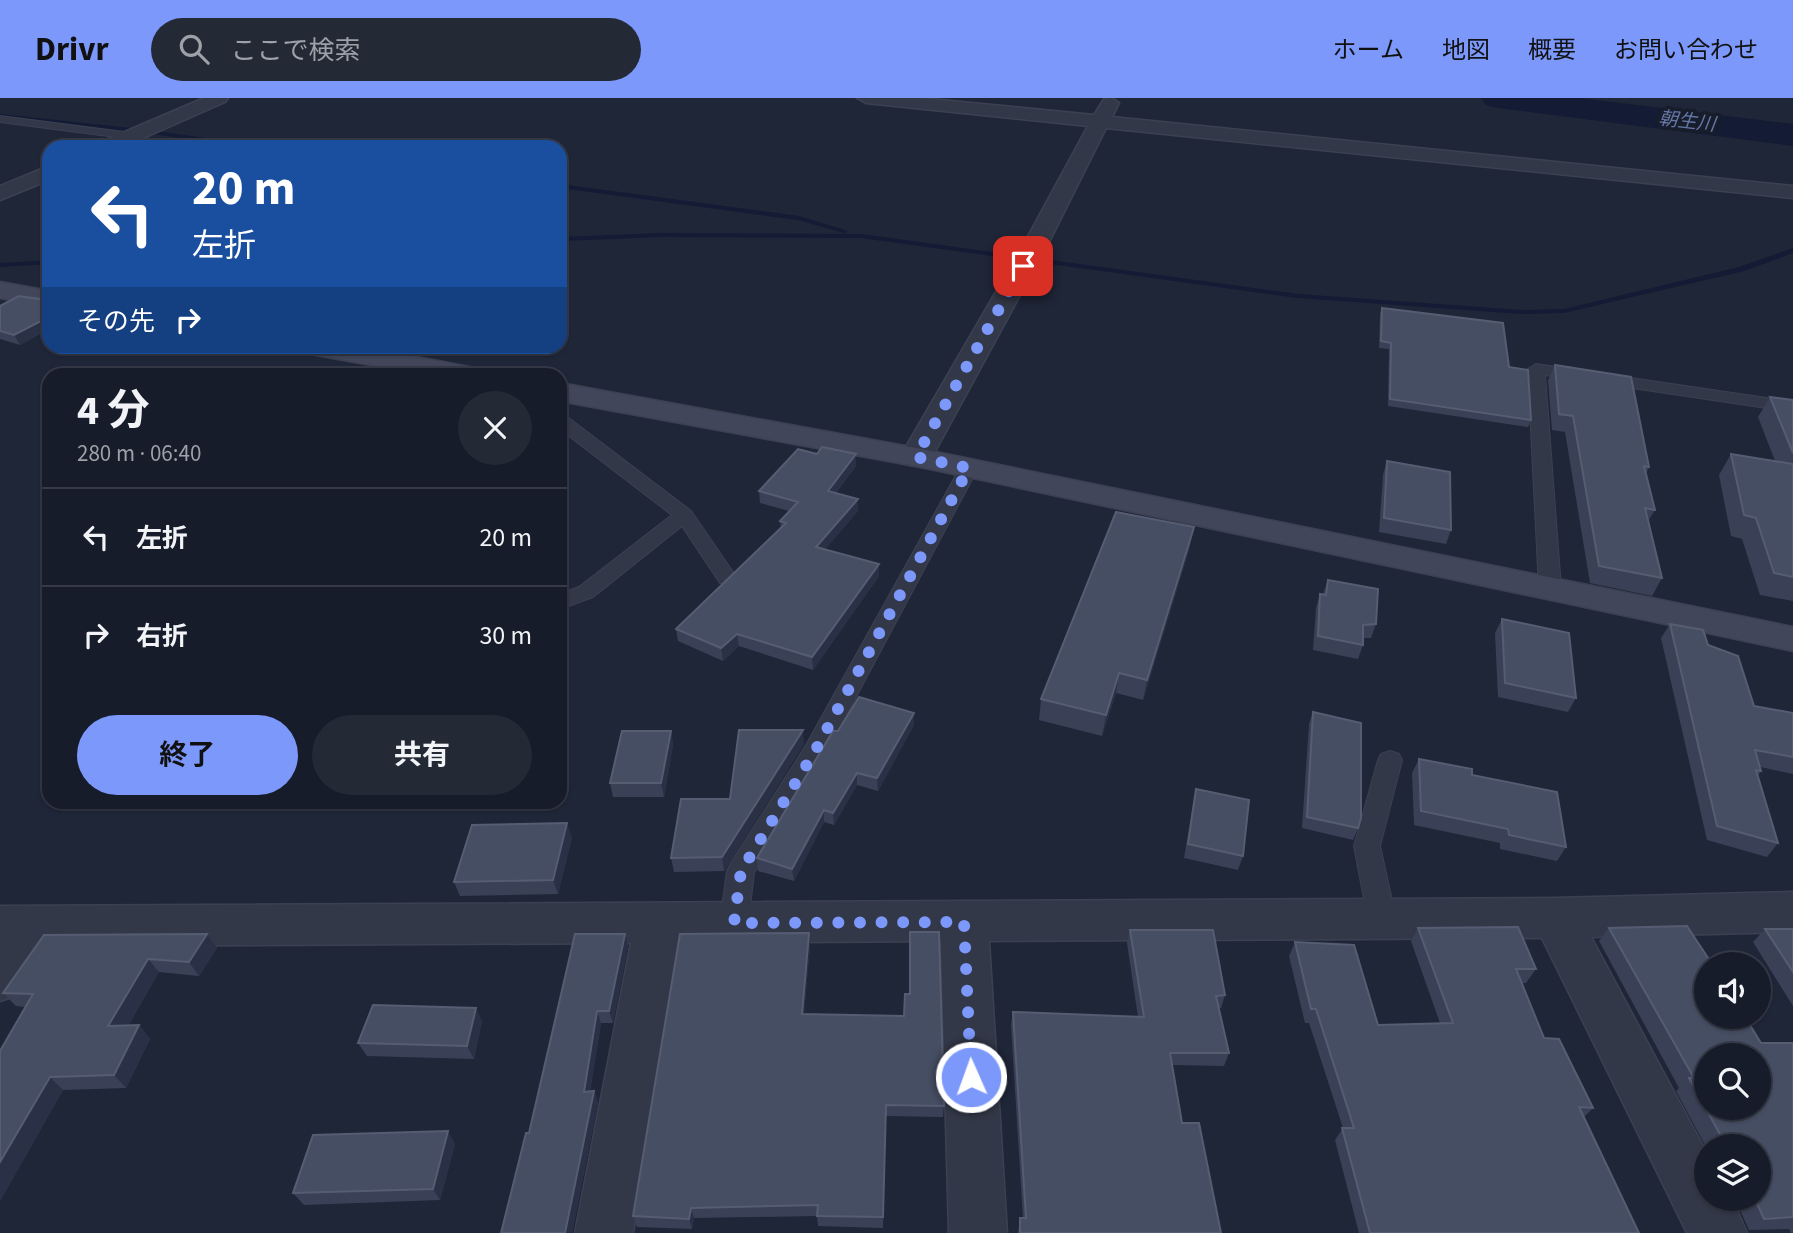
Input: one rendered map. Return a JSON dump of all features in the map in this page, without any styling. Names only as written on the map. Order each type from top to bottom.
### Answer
[{"type":"street","points":[[121,140],[219,98]]},
{"type":"street","points":[[866,98],[1793,192]]},
{"type":"street","points":[[916,457],[1037,242],[1113,98]]},
{"type":"street","points":[[0,194],[42,175]]},
{"type":"street","points":[[0,290],[42,298]]},
{"type":"street","points":[[355,354],[431,368]]},
{"type":"street","points":[[567,393],[916,457],[1793,639]]},
{"type":"street","points":[[0,979],[17,926],[1556,918],[1793,912]]},
{"type":"street","points":[[1556,918],[1718,1233]]},
{"type":"street","points":[[964,922],[978,1233]]},
{"type":"street","points":[[604,1233],[659,924]]},
{"type":"lane","points":[[0,119],[132,135]]},
{"type":"lane","points":[[1550,588],[1536,369],[1793,407]]},
{"type":"lane","points":[[567,425],[684,515],[727,578]]},
{"type":"lane","points":[[734,923],[741,871],[814,753],[969,468]]},
{"type":"lane","points":[[567,599],[586,592],[684,515]]},
{"type":"lane","points":[[1382,919],[1367,846],[1390,760]]},
{"type":"building","points":[[19,296],[42,299],[42,321],[14,335],[0,331],[0,306]]},
{"type":"building","points":[[1382,308],[1503,323],[1509,367],[1528,370],[1531,420],[1390,399],[1391,343],[1381,341]]},
{"type":"building","points":[[1555,365],[1631,377],[1649,467],[1644,466],[1655,510],[1645,508],[1662,578],[1599,566],[1573,416],[1559,414]]},
{"type":"building","points":[[1770,397],[1793,400],[1793,453]]},
{"type":"building","points":[[822,447],[856,454],[828,491],[858,499],[816,547],[879,564],[812,657],[737,634],[721,648],[676,629],[786,523],[780,521],[798,502],[759,491],[798,449],[817,454]]},
{"type":"building","points":[[1731,454],[1793,464],[1793,577],[1774,573],[1756,518],[1744,515]]},
{"type":"building","points":[[1387,461],[1450,472],[1451,530],[1384,518]]},
{"type":"building","points":[[1116,512],[1194,527],[1147,680],[1119,673],[1106,715],[1041,699]]},
{"type":"building","points":[[1328,580],[1378,589],[1376,624],[1363,625],[1363,645],[1318,636],[1320,594],[1326,595]]},
{"type":"building","points":[[1502,619],[1569,633],[1576,698],[1505,683]]},
{"type":"building","points":[[1670,624],[1703,630],[1708,645],[1738,656],[1754,706],[1793,713],[1793,757],[1755,750],[1761,771],[1756,770],[1778,843],[1717,826]]},
{"type":"building","points":[[859,697],[914,713],[877,778],[857,773],[833,813],[824,810],[792,869],[757,858],[833,731],[838,731]]},
{"type":"building","points":[[1313,712],[1361,723],[1361,818],[1358,828],[1307,817]]},
{"type":"building","points":[[739,730],[803,730],[722,857],[671,858],[681,799],[730,799]]},
{"type":"building","points":[[622,731],[671,731],[661,783],[610,783]]},
{"type":"building","points":[[1419,759],[1472,769],[1472,775],[1557,792],[1566,847],[1509,835],[1508,829],[1421,811]]},
{"type":"building","points":[[1196,789],[1249,800],[1243,856],[1188,844]]},
{"type":"building","points":[[567,823],[553,880],[454,882],[472,825]]},
{"type":"building","points":[[1687,926],[1704,952],[1694,952],[1694,1029],[1752,1029],[1761,1043],[1694,1043],[1694,1078],[1609,928]]},
{"type":"building","points":[[1518,927],[1536,969],[1516,969],[1544,1038],[1559,1039],[1593,1108],[1579,1107],[1639,1233],[1370,1233],[1342,1128],[1354,1128],[1316,1009],[1311,1009],[1295,942],[1354,945],[1378,1025],[1453,1023],[1418,928]]},
{"type":"building","points":[[1765,929],[1793,929],[1793,972]]},
{"type":"building","points":[[1130,930],[1213,930],[1225,995],[1216,996],[1229,1053],[1170,1053],[1182,1123],[1199,1123],[1221,1233],[1020,1233],[1020,1218],[1026,1218],[1013,1012],[1144,1017]]},
{"type":"building","points":[[910,932],[939,932],[944,1106],[886,1105],[883,1217],[817,1216],[818,1205],[691,1208],[689,1219],[633,1216],[680,934],[809,933],[802,1014],[904,1016],[905,994],[910,994]]},
{"type":"building","points":[[207,934],[189,962],[148,959],[108,1026],[139,1025],[114,1075],[50,1077],[0,1162],[0,1051],[33,994],[3,993],[44,935]]},
{"type":"building","points":[[575,934],[625,934],[609,1011],[597,1011],[584,1092],[594,1091],[565,1233],[501,1233],[526,1133],[529,1133]]},
{"type":"building","points":[[373,1005],[476,1008],[467,1046],[358,1043]]},
{"type":"building","points":[[1771,1043],[1793,1043],[1793,1217],[1764,1219],[1760,1211],[1771,1211],[1771,1134],[1720,1134],[1712,1120],[1771,1120]]},
{"type":"building","points":[[448,1131],[433,1189],[293,1193],[313,1135]]},
{"type":"waterway","name":"朝生川","points":[[1498,98],[1793,135]]},
{"type":"waterway","points":[[0,116],[131,130]]},
{"type":"waterway","points":[[155,133],[206,140]]},
{"type":"waterway","points":[[567,187],[799,218],[844,231]]},
{"type":"waterway","points":[[567,239],[661,235],[861,236],[1298,296],[1521,312],[1564,311],[1741,269],[1793,250]]},
{"type":"waterway","points":[[0,265],[42,262]]},
{"type":"route","points":[[971,1077],[964,922],[734,923],[741,871],[814,753],[969,468],[916,457],[1023,266]]}]
